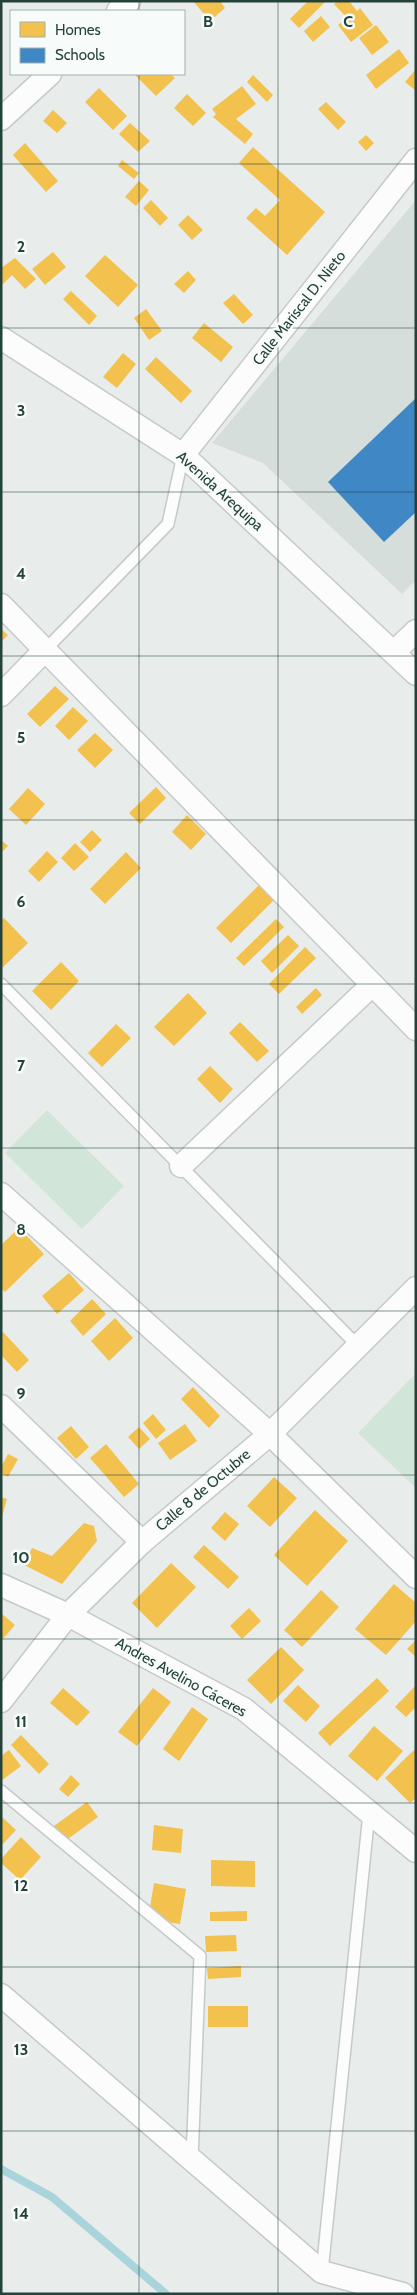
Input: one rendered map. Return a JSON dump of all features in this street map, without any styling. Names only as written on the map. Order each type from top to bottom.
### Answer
[{"type":"street","points":[[119,10],[129,1]]},
{"type":"street","points":[[1,119],[49,75]]},
{"type":"street","name":"Calle Mariscal D. Nieto","points":[[183,455],[416,160]]},
{"type":"street","name":"Avenida Arequipa","points":[[1,338],[183,455],[416,674]]},
{"type":"street","points":[[1,605],[416,1029]]},
{"type":"street","points":[[394,652],[416,631]]},
{"type":"street","points":[[1,695],[45,650]]},
{"type":"street","points":[[181,1166],[372,985]]},
{"type":"street","points":[[1,1194],[270,1434],[416,1577]]},
{"type":"street","name":"Calle 8 de Octubre","points":[[1,1701],[68,1615],[142,1542],[270,1434],[416,1288]]},
{"type":"street","points":[[1,1406],[142,1542]]},
{"type":"street","name":"Andres Avelino Cáceres","points":[[1,1585],[68,1615],[244,1710],[416,1851]]},
{"type":"street","points":[[1,1995],[322,2272],[403,2294]]},
{"type":"lane","points":[[45,650],[168,524],[183,455]]},
{"type":"lane","points":[[1,984],[358,1346]]},
{"type":"lane","points":[[1,1791],[200,1956],[192,2160]]},
{"type":"lane","points":[[322,2272],[370,1813]]},
{"type":"shaded area","points":[[416,200],[416,580],[402,594],[263,463],[212,443]]},
{"type":"green space","points":[[47,1110],[124,1186],[82,1229],[5,1153]]},
{"type":"green space","points":[[416,1373],[416,1488],[358,1433]]},
{"type":"building: Homes","points":[[193,1],[220,1],[225,8],[210,21]]},
{"type":"building: Homes","points":[[308,1],[326,1],[299,28],[290,19]]},
{"type":"building: Homes","points":[[338,1],[349,1],[357,11],[360,8],[373,25],[351,42],[338,25],[347,18],[334,4]]},
{"type":"building: Homes","points":[[321,16],[330,27],[313,42],[304,31]]},
{"type":"building: Homes","points":[[376,25],[389,42],[372,55],[359,38]]},
{"type":"building: Homes","points":[[399,49],[409,63],[376,89],[366,75]]},
{"type":"building: Homes","points":[[416,69],[416,91],[405,82]]},
{"type":"building: Homes","points":[[135,75],[171,75],[175,78],[156,96]]},
{"type":"building: Homes","points":[[253,75],[273,95],[267,102],[247,82]]},
{"type":"building: Homes","points":[[242,86],[256,104],[236,119],[253,134],[245,144],[213,117],[216,114],[212,109]]},
{"type":"building: Homes","points":[[99,88],[127,116],[113,130],[85,102]]},
{"type":"building: Homes","points":[[187,94],[206,113],[193,126],[174,108]]},
{"type":"building: Homes","points":[[326,102],[346,122],[338,130],[318,109]]},
{"type":"building: Homes","points":[[53,110],[67,123],[57,133],[43,121]]},
{"type":"building: Homes","points":[[130,123],[150,141],[138,152],[119,134]]},
{"type":"building: Homes","points":[[366,135],[374,143],[366,151],[358,142]]},
{"type":"building: Homes","points":[[25,143],[58,181],[46,192],[13,155]]},
{"type":"building: Homes","points":[[253,147],[325,212],[287,255],[246,218],[256,208],[265,216],[280,200],[239,163]]},
{"type":"building: Homes","points":[[122,160],[139,173],[134,179],[118,166]]},
{"type":"building: Homes","points":[[139,181],[149,190],[136,206],[125,197]]},
{"type":"building: Homes","points":[[151,200],[168,218],[160,226],[143,208]]},
{"type":"building: Homes","points":[[188,215],[203,230],[192,240],[178,225]]},
{"type":"building: Homes","points":[[53,252],[66,267],[45,285],[32,269]]},
{"type":"building: Homes","points":[[105,255],[138,285],[118,307],[85,276]]},
{"type":"building: Homes","points":[[15,258],[36,279],[25,289],[12,275],[1,286],[1,268]]},
{"type":"building: Homes","points":[[188,271],[196,280],[184,293],[174,284]]},
{"type":"building: Homes","points":[[71,291],[97,316],[89,325],[63,299]]},
{"type":"building: Homes","points":[[234,294],[253,315],[243,324],[223,303]]},
{"type":"building: Homes","points":[[146,309],[162,331],[149,340],[134,318]]},
{"type":"building: Homes","points":[[204,323],[233,347],[221,362],[192,338]]},
{"type":"building: Homes","points":[[123,353],[136,364],[117,388],[103,377]]},
{"type":"building: Homes","points":[[156,357],[192,391],[181,403],[145,369]]},
{"type":"building: Homes","points":[[1,629],[8,635],[1,642]]},
{"type":"building: Homes","points":[[55,686],[69,699],[40,727],[27,714]]},
{"type":"building: Homes","points":[[73,707],[88,721],[69,740],[55,726]]},
{"type":"building: Homes","points":[[95,733],[113,750],[95,768],[77,750]]},
{"type":"building: Homes","points":[[156,787],[166,798],[140,824],[129,813]]},
{"type":"building: Homes","points":[[28,788],[45,804],[26,825],[9,809]]},
{"type":"building: Homes","points":[[187,815],[206,834],[191,850],[172,832]]},
{"type":"building: Homes","points":[[92,830],[102,840],[90,852],[80,842]]},
{"type":"building: Homes","points":[[1,840],[8,846],[1,853]]},
{"type":"building: Homes","points":[[75,843],[89,857],[74,871],[61,858]]},
{"type":"building: Homes","points":[[47,851],[58,862],[39,882],[28,871]]},
{"type":"building: Homes","points":[[126,852],[141,868],[105,904],[90,889]]},
{"type":"building: Homes","points":[[260,884],[275,899],[231,943],[216,928]]},
{"type":"building: Homes","points":[[4,918],[28,943],[1,969],[1,921]]},
{"type":"building: Homes","points":[[276,919],[284,927],[244,966],[236,958]]},
{"type":"building: Homes","points":[[288,935],[299,946],[272,973],[261,961]]},
{"type":"building: Homes","points":[[305,947],[316,958],[279,994],[269,984]]},
{"type":"building: Homes","points":[[61,962],[79,981],[51,1010],[32,991]]},
{"type":"building: Homes","points":[[316,988],[322,995],[302,1014],[296,1007]]},
{"type":"building: Homes","points":[[188,993],[207,1013],[174,1046],[154,1027]]},
{"type":"building: Homes","points":[[240,1022],[269,1051],[257,1062],[229,1033]]},
{"type":"building: Homes","points":[[116,1024],[131,1038],[102,1067],[88,1053]]},
{"type":"building: Homes","points":[[210,1066],[233,1089],[220,1103],[197,1079]]},
{"type":"building: Homes","points":[[19,1228],[44,1254],[5,1292],[1,1288],[1,1245]]},
{"type":"building: Homes","points":[[69,1273],[84,1290],[57,1314],[42,1296]]},
{"type":"building: Homes","points":[[92,1299],[106,1314],[83,1336],[70,1321]]},
{"type":"building: Homes","points":[[115,1318],[133,1338],[109,1361],[91,1341]]},
{"type":"building: Homes","points":[[3,1332],[29,1360],[17,1372],[1,1355],[1,1334]]},
{"type":"building: Homes","points":[[193,1387],[220,1416],[209,1428],[181,1399]]},
{"type":"building: Homes","points":[[153,1414],[166,1430],[156,1439],[143,1423]]},
{"type":"building: Homes","points":[[185,1424],[197,1441],[170,1460],[158,1443]]},
{"type":"building: Homes","points":[[71,1426],[89,1447],[76,1459],[57,1438]]},
{"type":"building: Homes","points":[[139,1427],[150,1439],[139,1449],[128,1437]]},
{"type":"building: Homes","points":[[106,1444],[139,1484],[124,1497],[90,1458]]},
{"type":"building: Homes","points":[[8,1454],[18,1459],[8,1477],[1,1473],[1,1467]]},
{"type":"building: Homes","points":[[274,1477],[297,1498],[270,1527],[247,1506]]},
{"type":"building: Homes","points":[[1,1497],[7,1499],[2,1517],[1,1517]]},
{"type":"building: Homes","points":[[315,1510],[348,1541],[307,1586],[274,1555]]},
{"type":"building: Homes","points":[[225,1512],[239,1524],[225,1541],[211,1528]]},
{"type":"building: Homes","points":[[84,1523],[94,1526],[97,1541],[62,1584],[24,1565],[32,1548],[52,1556]]},
{"type":"building: Homes","points":[[204,1545],[239,1577],[228,1589],[193,1557]]},
{"type":"building: Homes","points":[[171,1563],[196,1587],[157,1628],[132,1603]]},
{"type":"building: Homes","points":[[394,1584],[416,1603],[416,1621],[386,1655],[355,1629]]},
{"type":"building: Homes","points":[[321,1590],[339,1607],[302,1647],[284,1630]]},
{"type":"building: Homes","points":[[249,1608],[261,1621],[242,1639],[230,1626]]},
{"type":"building: Homes","points":[[1,1613],[15,1625],[1,1641]]},
{"type":"building: Homes","points":[[416,1640],[416,1657],[407,1649]]},
{"type":"building: Homes","points":[[281,1647],[304,1670],[271,1704],[247,1680]]},
{"type":"building: Homes","points":[[377,1678],[389,1691],[330,1746],[318,1733]]},
{"type":"building: Homes","points":[[298,1685],[320,1706],[306,1722],[283,1701]]},
{"type":"building: Homes","points":[[416,1685],[416,1707],[406,1717],[395,1707]]},
{"type":"building: Homes","points":[[63,1688],[90,1712],[77,1726],[50,1703]]},
{"type":"building: Homes","points":[[153,1688],[171,1702],[137,1746],[118,1732]]},
{"type":"building: Homes","points":[[192,1707],[208,1719],[179,1761],[163,1749]]},
{"type":"building: Homes","points":[[374,1726],[403,1751],[377,1781],[348,1756]]},
{"type":"building: Homes","points":[[21,1735],[49,1764],[39,1774],[11,1745]]},
{"type":"building: Homes","points":[[9,1750],[21,1766],[1,1781],[1,1756]]},
{"type":"building: Homes","points":[[414,1750],[416,1752],[416,1798],[410,1803],[385,1778]]},
{"type":"building: Homes","points":[[71,1775],[80,1784],[68,1797],[59,1789]]},
{"type":"building: Homes","points":[[87,1802],[98,1817],[65,1841],[54,1826]]},
{"type":"building: Homes","points":[[1,1818],[16,1830],[1,1846]]},
{"type":"building: Homes","points":[[154,1825],[183,1829],[181,1853],[152,1850]]},
{"type":"building: Homes","points":[[21,1837],[41,1857],[20,1880],[1,1863],[1,1859]]},
{"type":"building: Homes","points":[[211,1860],[255,1861],[255,1887],[211,1886]]},
{"type":"building: Homes","points":[[154,1883],[186,1889],[180,1924],[148,1919]]},
{"type":"building: Homes","points":[[247,1911],[247,1921],[210,1921],[210,1912]]},
{"type":"building: Homes","points":[[236,1935],[237,1951],[206,1952],[205,1936]]},
{"type":"building: Homes","points":[[241,1966],[241,1977],[208,1979],[207,1968]]},
{"type":"building: Homes","points":[[208,2006],[248,2006],[248,2027],[208,2027]]},
{"type":"building: Schools","points":[[416,398],[416,512],[384,542],[328,482]]},
{"type":"waterway","points":[[1,2169],[52,2197],[166,2294]]}]
